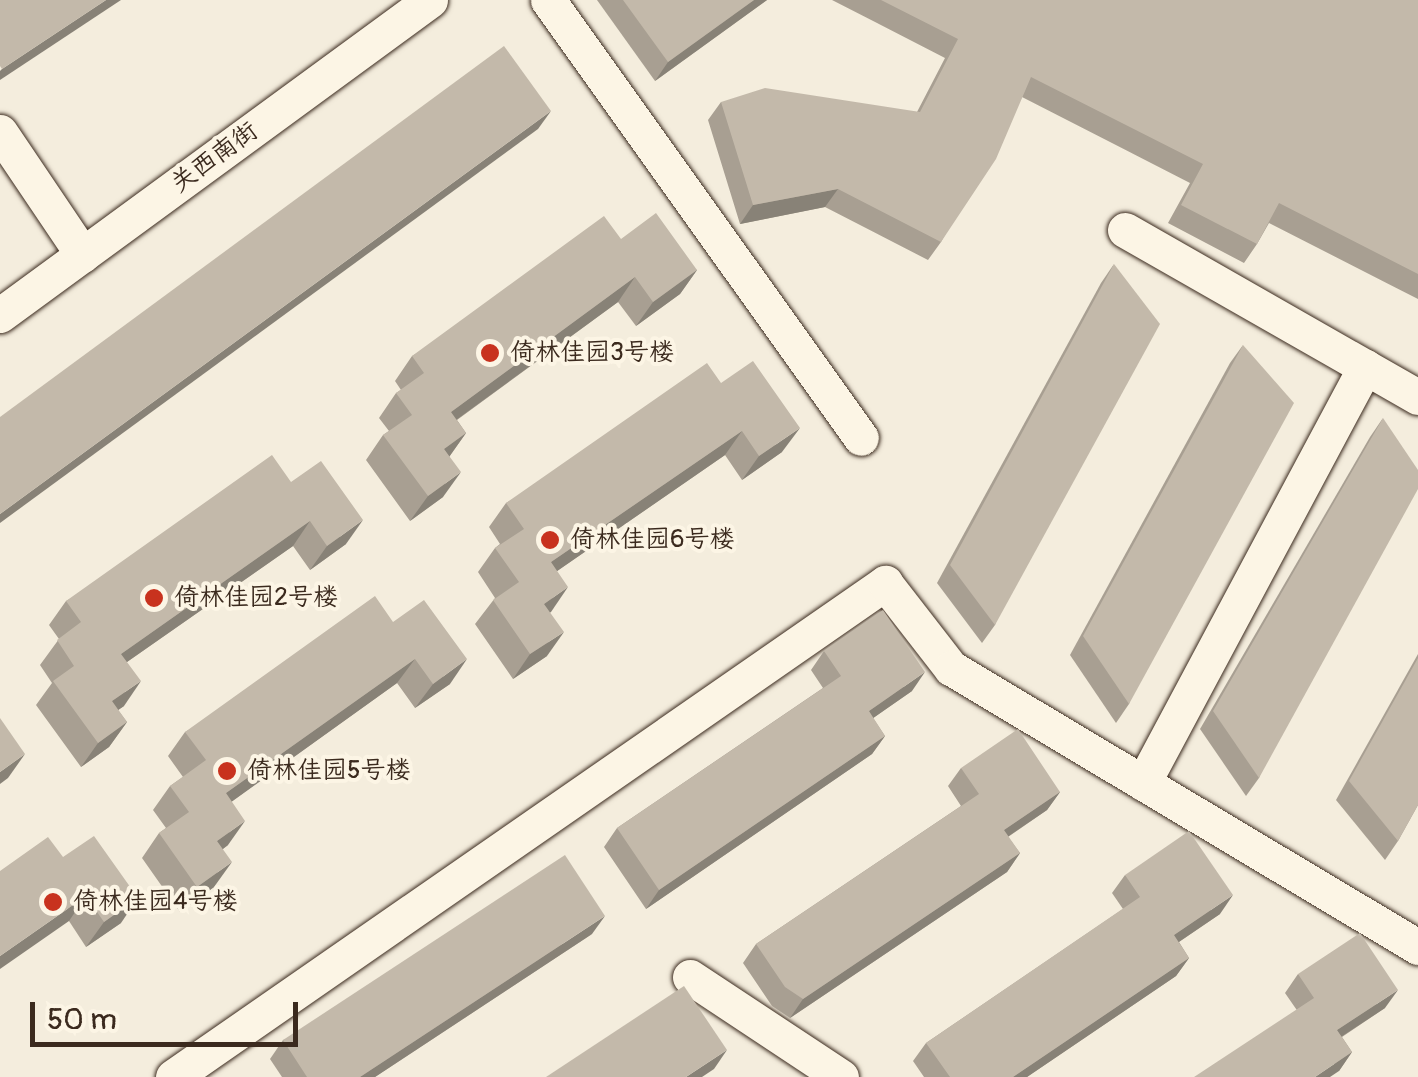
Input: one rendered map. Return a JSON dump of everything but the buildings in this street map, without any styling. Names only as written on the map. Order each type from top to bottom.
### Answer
[{"type":"street","name":"关西南街","points":[[0,315],[430,0]]},
{"type":"street","points":[[548,0],[861,438]]},
{"type":"street","points":[[0,132],[83,255]]},
{"type":"street","points":[[1125,230],[1418,397]]},
{"type":"street","points":[[1143,783],[1365,367]]},
{"type":"street","points":[[172,1077],[885,583],[951,668],[1418,947]]},
{"type":"street","points":[[690,977],[841,1077]]},
{"type":"place","name":"倚林佳园3号楼","points":[[490,353]]},
{"type":"place","name":"倚林佳园6号楼","points":[[550,540]]},
{"type":"place","name":"倚林佳园2号楼","points":[[154,598]]},
{"type":"place","name":"倚林佳园5号楼","points":[[227,771]]},
{"type":"place","name":"倚林佳园4号楼","points":[[53,902]]}]
